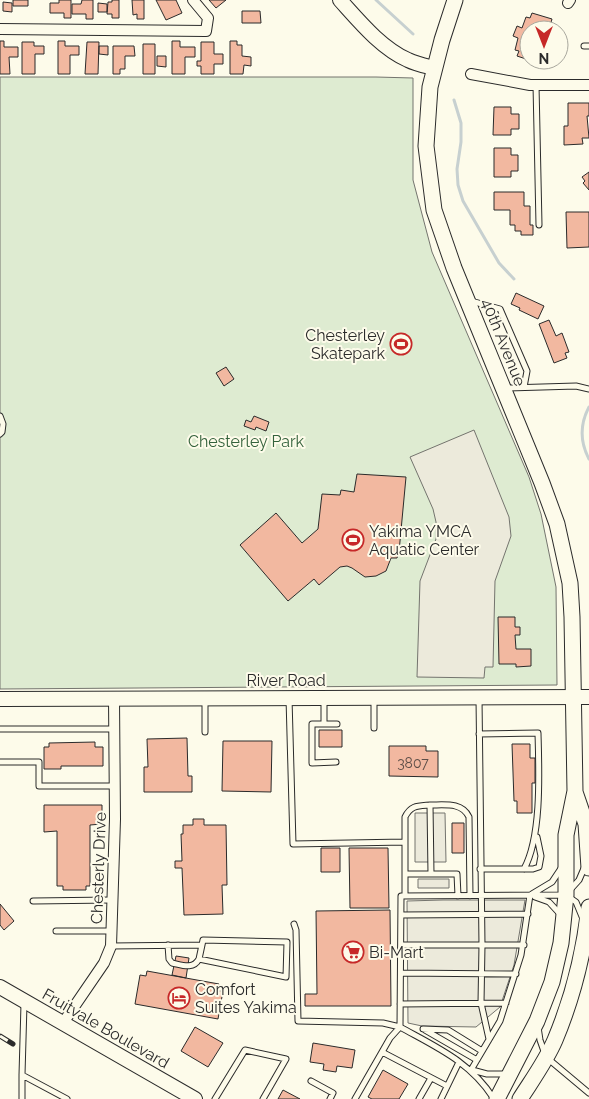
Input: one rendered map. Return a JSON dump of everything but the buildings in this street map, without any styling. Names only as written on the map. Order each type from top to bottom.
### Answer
[{"type":"main road","name":"40th Avenue","points":[[455,0],[430,87],[426,146],[434,210],[468,301],[542,482],[558,532],[570,592],[572,617],[575,791]]},
{"type":"main road","points":[[495,1099],[510,1074],[537,1020],[552,982],[563,927],[566,895],[566,835],[575,791]]},
{"type":"main road","points":[[575,791],[586,824],[588,860]]},
{"type":"main road","points":[[520,1099],[546,1057],[573,994],[585,940],[589,907]]},
{"type":"street","points":[[0,29],[206,31],[208,18],[193,0]]},
{"type":"street","points":[[340,0],[374,36],[395,53],[409,61],[434,68]]},
{"type":"street","points":[[471,74],[536,85],[589,85]]},
{"type":"street","name":"River Road","points":[[0,699],[589,696]]},
{"type":"street","name":"Chesterly Drive","points":[[63,1024],[104,963],[111,946],[115,786],[114,699]]},
{"type":"street","name":"Fruitvale Boulevard","points":[[0,987],[185,1097]]},
{"type":"lane","points":[[536,85],[539,226]]},
{"type":"lane","points":[[468,301],[500,309],[527,371],[524,387]]},
{"type":"lane","points":[[504,388],[576,386],[589,389]]},
{"type":"lane","points":[[0,416],[3,424],[0,434]]},
{"type":"lane","points":[[479,697],[480,896],[482,915],[481,1003],[489,1039]]},
{"type":"lane","points":[[204,698],[205,732]]},
{"type":"lane","points":[[289,698],[293,844],[405,842]]},
{"type":"lane","points":[[324,698],[324,724]]},
{"type":"lane","points":[[374,698],[374,728]]},
{"type":"lane","points":[[336,762],[312,763],[312,724],[337,724]]},
{"type":"lane","points":[[0,729],[114,729]]},
{"type":"lane","points":[[479,734],[538,733],[539,762],[536,830],[531,857],[524,868]]},
{"type":"lane","points":[[0,762],[39,762],[39,786],[115,786]]},
{"type":"lane","points":[[430,805],[431,874]]},
{"type":"lane","points":[[405,896],[405,817],[414,806],[430,805],[461,807],[470,817],[470,896]]},
{"type":"lane","points":[[480,869],[532,869],[539,867],[541,856],[536,830]]},
{"type":"lane","points":[[530,895],[552,882],[566,860]]},
{"type":"lane","points":[[566,895],[579,880],[588,860]]},
{"type":"lane","points":[[405,874],[457,874],[458,896]]},
{"type":"lane","points":[[471,1070],[500,1021],[516,974],[524,945],[530,895]]},
{"type":"lane","points":[[530,895],[549,902],[559,911],[563,927]]},
{"type":"lane","points":[[355,1099],[390,1038],[400,1027],[401,896],[566,895],[576,902],[579,908],[583,920],[585,940]]},
{"type":"lane","points":[[33,901],[112,900]]},
{"type":"lane","points":[[401,916],[528,914]]},
{"type":"lane","points":[[294,924],[296,930],[298,1021],[383,1023],[400,1027],[471,1070],[495,1099]]},
{"type":"lane","points":[[56,931],[111,931]]},
{"type":"lane","points":[[168,945],[169,959],[172,963],[190,967],[196,964],[199,959],[203,940],[287,942],[286,977],[199,959]]},
{"type":"lane","points":[[111,946],[202,944]]},
{"type":"lane","points":[[401,944],[524,945]]},
{"type":"lane","points":[[401,973],[516,974]]},
{"type":"lane","points":[[22,1099],[24,1001]]},
{"type":"lane","points":[[400,1004],[506,1003]]},
{"type":"lane","points":[[537,1020],[540,1040],[546,1057],[589,1093]]},
{"type":"lane","points":[[477,1060],[423,1028],[448,1030],[482,1051]]},
{"type":"lane","points":[[215,1099],[245,1050],[286,1059],[263,1099]]},
{"type":"lane","points":[[382,1052],[447,1086]]},
{"type":"lane","points":[[441,1099],[460,1062]]},
{"type":"lane","points":[[471,1070],[487,1074],[510,1074]]},
{"type":"lane","points":[[22,1076],[58,1097],[67,1099]]},
{"type":"lane","points":[[418,1099],[431,1078]]},
{"type":"lane","points":[[311,1081],[333,1093],[330,1099]]},
{"type":"green space","name":"Chesterley Park","points":[[0,77],[413,78],[413,180],[432,252],[529,477],[541,514],[556,587],[557,685],[0,689]]},
{"type":"shaded area","points":[[474,430],[509,517],[511,536],[495,581],[493,667],[485,667],[484,678],[417,677],[420,581],[436,539],[436,522],[433,509],[410,457]]},
{"type":"shaded area","points":[[415,813],[445,813],[446,862],[415,862]]},
{"type":"shaded area","points":[[418,879],[449,879],[449,888],[418,888]]},
{"type":"shaded area","points":[[525,900],[514,965],[500,1007],[476,1027],[422,1026],[408,1023],[407,901]]},
{"type":"waterway","points":[[376,0],[413,34]]},
{"type":"waterway","points":[[454,100],[461,123],[461,142],[457,169],[458,185],[463,201],[499,263],[514,279]]},
{"type":"waterway","points":[[589,407],[582,433],[589,459]]},
{"type":"railway","points":[[0,1036],[13,1044]]},
{"type":"place","name":"Chesterley Skatepark","points":[[401,344]]},
{"type":"place","name":"Yakima YMCA Aquatic Center","points":[[353,540]]},
{"type":"place","name":"Bi-Mart","points":[[353,952]]},
{"type":"place","name":"Comfort Suites Yakima","points":[[179,998]]}]
